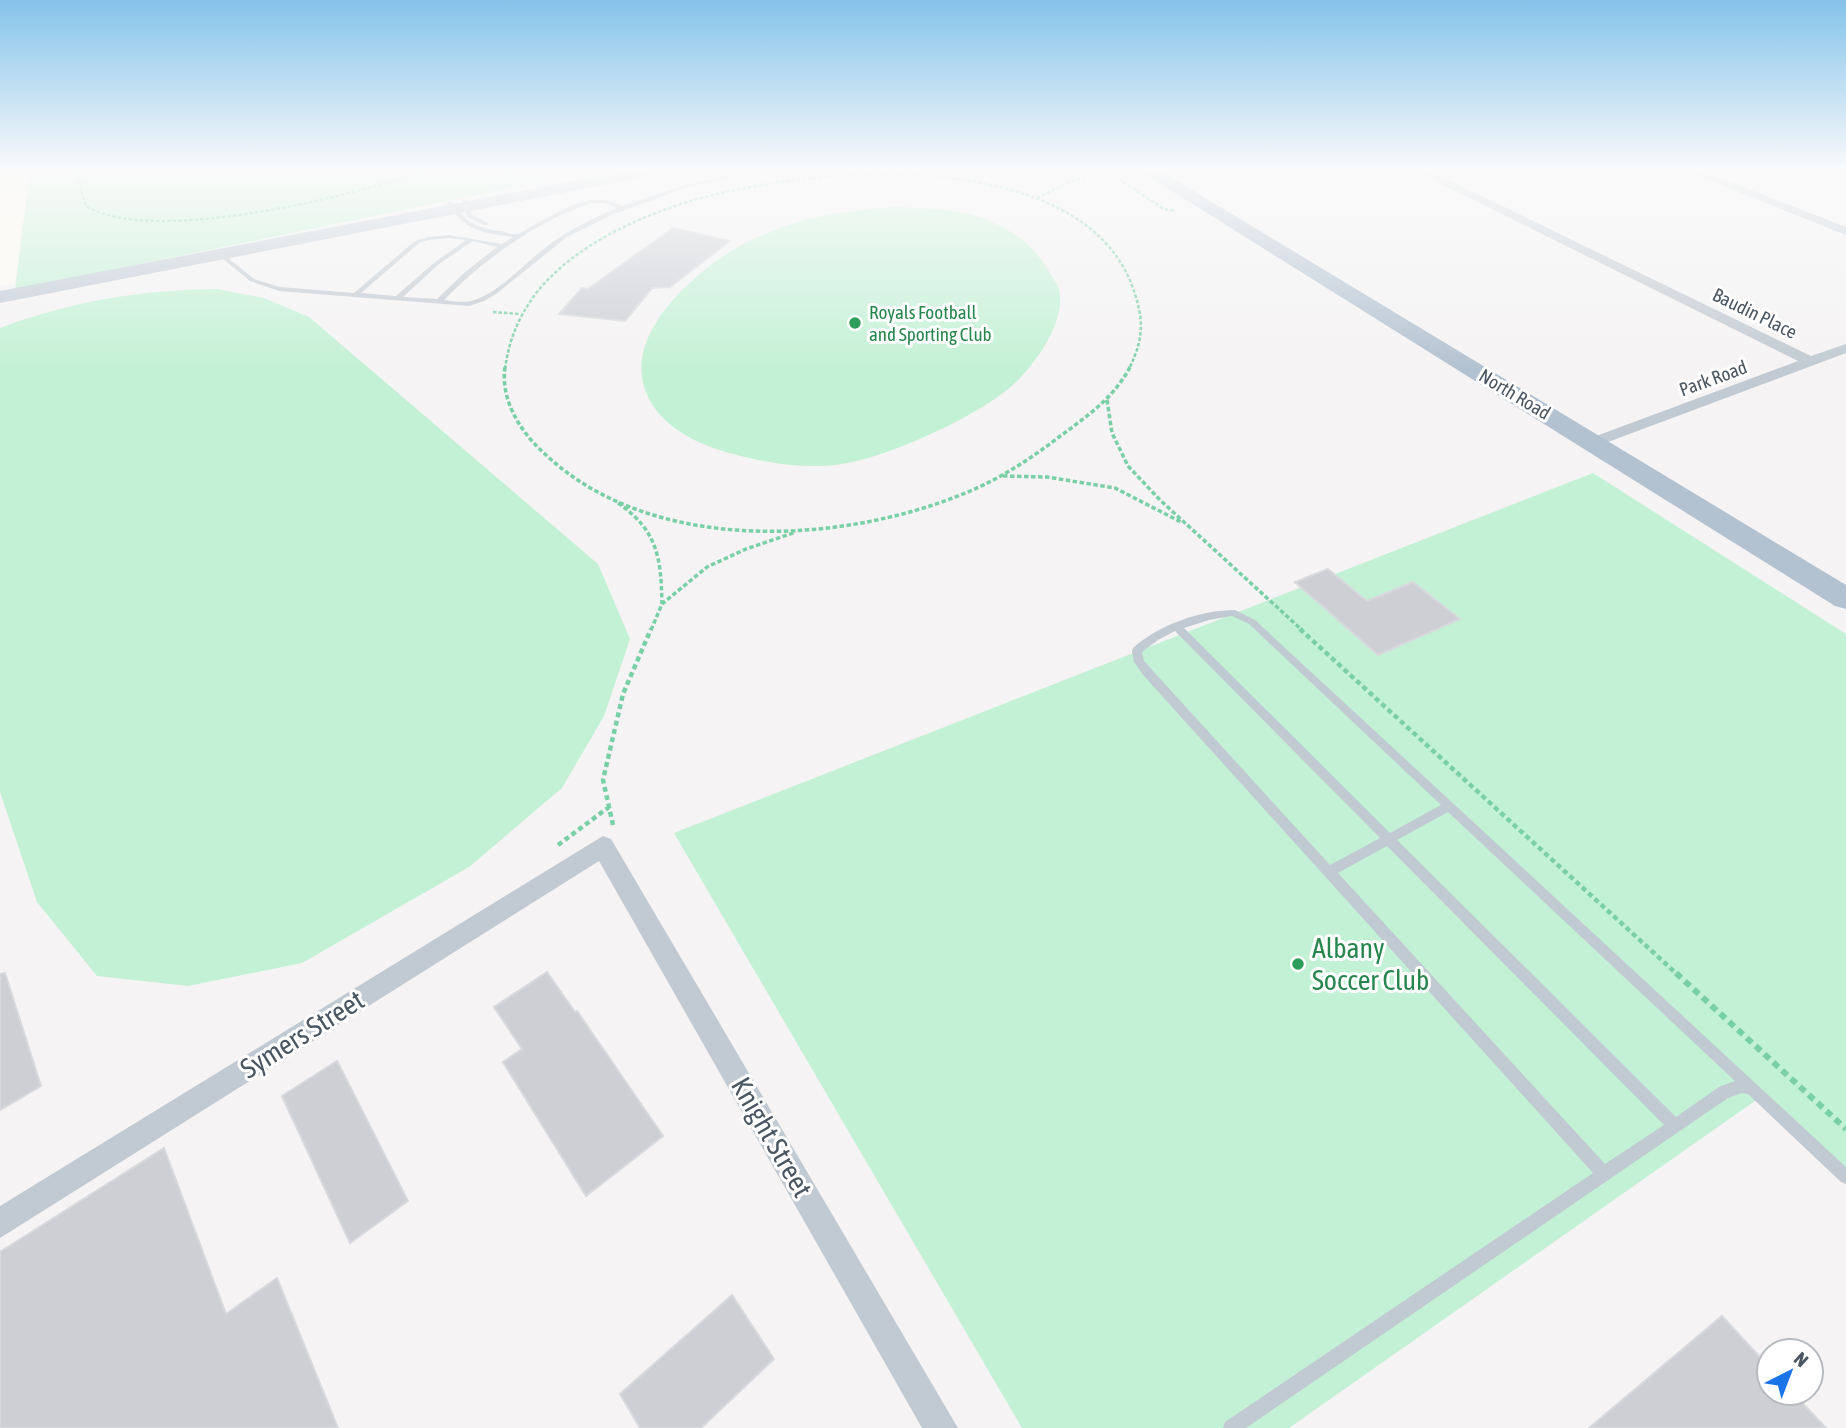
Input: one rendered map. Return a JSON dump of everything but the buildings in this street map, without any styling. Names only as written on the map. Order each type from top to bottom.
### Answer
[{"type":"main road","points":[[0,289],[285,237]]},
{"type":"main road","points":[[0,297],[304,237]]},
{"type":"main road","name":"North Road","points":[[1256,237],[1846,599]]},
{"type":"street","name":"Baudin Place","points":[[1555,237],[1811,362]]},
{"type":"street","name":"Park Road","points":[[1594,442],[1846,348]]},
{"type":"street","name":"Symers Street","points":[[0,1223],[603,846]]},
{"type":"street","name":"Knight Street","points":[[603,846],[942,1428]]},
{"type":"lane","points":[[354,296],[417,242],[435,237]]},
{"type":"lane","points":[[451,237],[501,246]]},
{"type":"lane","points":[[438,302],[501,246],[517,237]]},
{"type":"lane","points":[[220,254],[252,280],[279,289],[469,304],[492,296],[550,246],[568,237]]},
{"type":"lane","points":[[397,299],[443,258],[471,240]]},
{"type":"lane","points":[[1604,1174],[1139,662],[1137,651],[1145,641],[1216,614],[1236,613],[1252,622],[1846,1177]]},
{"type":"lane","points":[[1178,628],[1674,1125]]},
{"type":"lane","points":[[1329,872],[1447,807]]},
{"type":"lane","points":[[1231,1428],[1724,1091],[1742,1086],[1752,1088]]},
{"type":"path","points":[[603,846],[613,826],[603,780],[623,694],[662,604],[660,558],[656,542],[635,514],[570,477],[526,438],[506,397],[505,357],[513,327],[539,288],[608,237]]},
{"type":"path","points":[[608,497],[668,519],[691,523],[754,530],[804,530],[901,516],[962,494],[1002,475],[1054,441],[1107,399],[1121,383],[1134,356],[1143,322],[1135,288],[1121,260],[1100,237]]},
{"type":"path","points":[[1107,399],[1109,428],[1121,458],[1188,526],[1846,1129]]},
{"type":"path","points":[[1002,475],[1047,477],[1115,488],[1188,526]]},
{"type":"path","points":[[662,604],[707,567],[730,555],[804,530]]},
{"type":"shaded area","points":[[0,237],[21,237],[15,283],[0,286]]},
{"type":"green space","points":[[22,237],[274,237],[15,290]]},
{"type":"green space","name":"Royals Football and Sporting Club","points":[[761,237],[1018,237],[1044,263],[1058,287],[1059,313],[1049,338],[1019,379],[985,405],[936,432],[884,453],[842,464],[804,466],[753,459],[705,445],[671,425],[654,407],[644,385],[642,363],[647,342],[657,321],[672,301],[707,268]]},
{"type":"green space","points":[[217,289],[264,298],[309,317],[598,564],[630,639],[604,716],[562,788],[469,867],[302,963],[188,986],[97,976],[37,902],[0,792],[0,328],[54,311],[107,299],[160,292]]},
{"type":"green space","name":"Albany Soccer Club","points":[[1593,473],[1846,634],[1846,1174],[1762,1096],[1289,1428],[1022,1428],[674,833]]},
{"type":"place","name":"Royals Football and Sporting Club","points":[[855,323]]},
{"type":"place","name":"Albany Soccer Club","points":[[1298,964]]}]
